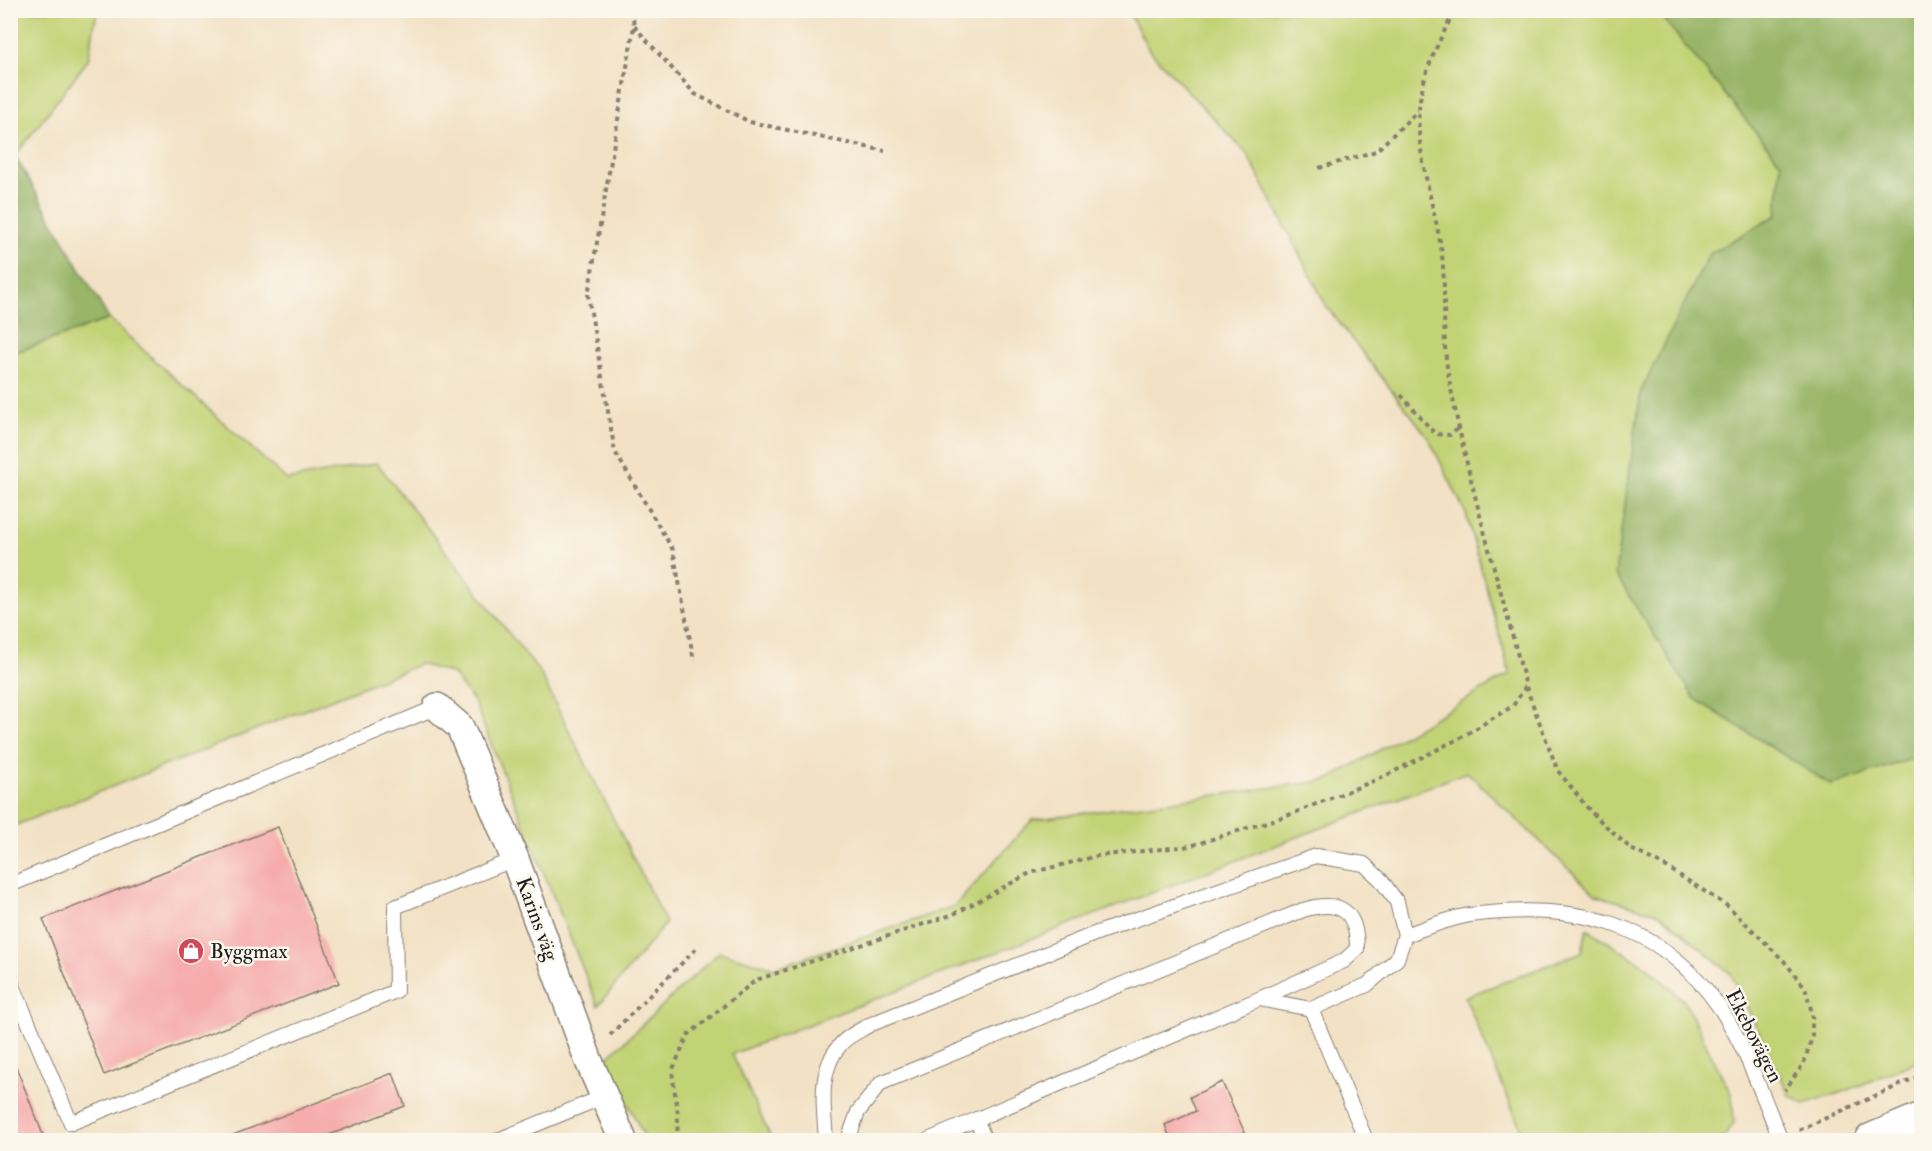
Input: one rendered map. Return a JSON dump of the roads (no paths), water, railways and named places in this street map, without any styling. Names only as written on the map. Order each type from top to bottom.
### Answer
[{"type":"street","name":"Karins väg","points":[[437,707],[460,727],[515,859],[603,1097],[623,1140]]},
{"type":"street","points":[[1872,1140],[1922,1119]]},
{"type":"lane","points":[[10,885],[437,707]]},
{"type":"lane","points":[[826,1140],[824,1105],[826,1068],[841,1043],[869,1025],[1108,929],[1316,856],[1364,864],[1381,880],[1397,902],[1405,935],[1396,959],[1367,986],[1311,1009],[1259,999]]},
{"type":"lane","points":[[10,979],[71,1123],[396,991],[395,907],[515,859]]},
{"type":"lane","points":[[848,1140],[858,1112],[881,1083],[1303,910],[1322,904],[1338,906],[1349,914],[1357,932],[1357,949],[1344,961],[928,1140]]},
{"type":"lane","name":"Ekebovägen","points":[[1405,935],[1468,915],[1555,910],[1614,922],[1664,950],[1698,980],[1721,1010],[1780,1140]]},
{"type":"lane","points":[[1311,1009],[1366,1140]]},
{"type":"lane","points":[[498,1140],[603,1097]]},
{"type":"lane","points":[[976,1119],[985,1140]]},
{"type":"place","name":"Byggmax","points":[[191,951]]}]
